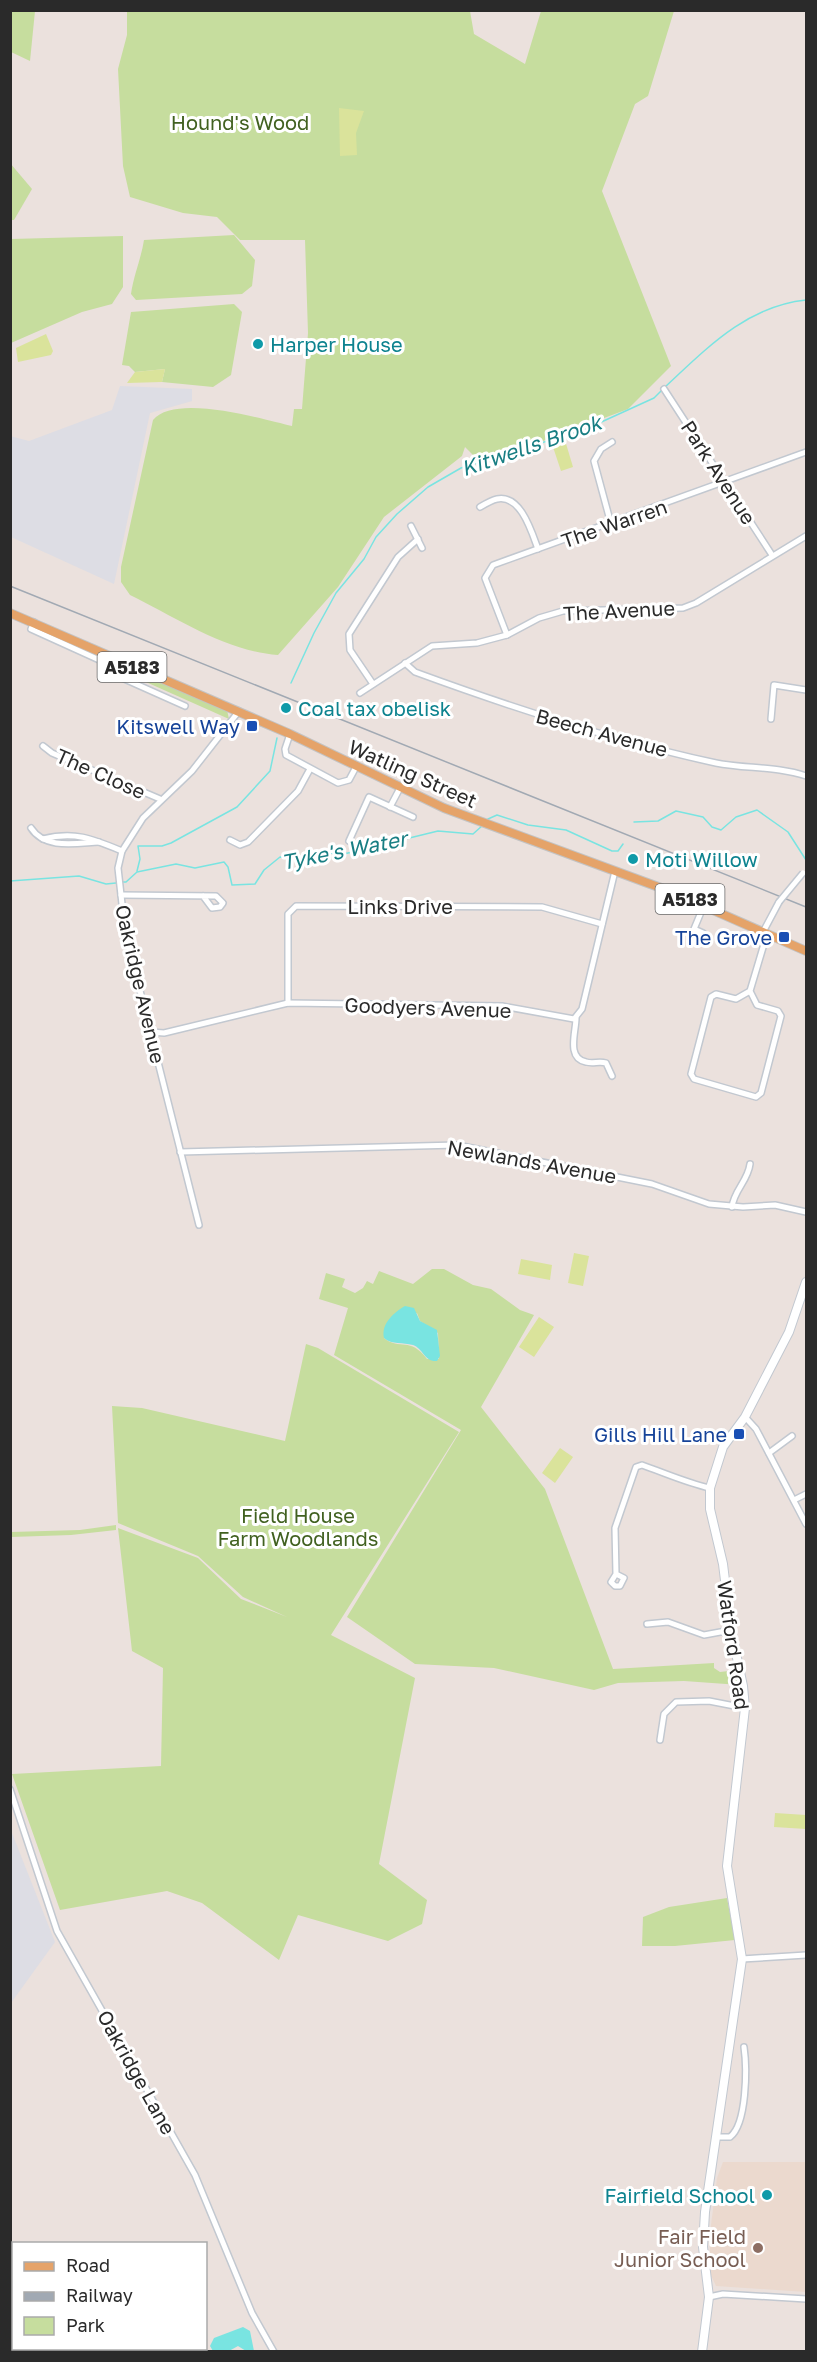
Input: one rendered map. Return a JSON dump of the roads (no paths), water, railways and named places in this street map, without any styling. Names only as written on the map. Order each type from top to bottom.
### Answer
[{"type":"main road","name":"Watling Street","points":[[10,612],[118,665],[239,711],[290,734],[400,788],[495,827],[704,906],[807,951]]},
{"type":"main road","name":"Watford Road","points":[[702,2352],[709,2298],[703,2247],[705,2212],[742,1959],[727,1866],[745,1708],[743,1686],[731,1630],[723,1564],[710,1509],[710,1488],[723,1447],[745,1417],[789,1332],[807,1282]]},
{"type":"street","name":"Park Avenue","points":[[664,389],[727,482],[772,555]]},
{"type":"street","points":[[611,524],[594,461],[601,448],[612,442]]},
{"type":"street","name":"The Warren","points":[[507,635],[485,578],[493,565],[807,452]]},
{"type":"street","points":[[480,507],[496,498],[508,500],[523,514],[538,549]]},
{"type":"street","points":[[411,526],[422,548]]},
{"type":"street","name":"The Avenue","points":[[360,693],[432,646],[477,643],[507,635],[539,618],[563,611],[683,608],[696,603],[772,555],[807,536]]},
{"type":"street","points":[[373,684],[350,650],[349,634],[398,557],[418,539]]},
{"type":"street","name":"Beech Avenue","points":[[405,663],[415,672],[533,714],[716,763],[767,768],[807,776]]},
{"type":"street","points":[[118,665],[120,677],[185,706]]},
{"type":"street","points":[[771,719],[774,685],[807,690]]},
{"type":"street","name":"Oakridge Avenue","points":[[199,1224],[125,931],[119,882],[122,851],[143,818],[192,771],[239,711]]},
{"type":"street","points":[[290,734],[285,749],[286,755],[310,769],[341,784],[349,780],[356,767]]},
{"type":"street","name":"The Close","points":[[42,746],[52,753],[160,800]]},
{"type":"street","points":[[230,840],[240,845],[248,842],[295,795],[310,769]]},
{"type":"street","points":[[390,807],[400,788]]},
{"type":"street","points":[[349,841],[369,797],[413,817]]},
{"type":"street","points":[[31,828],[43,839],[69,844],[101,842],[122,851]]},
{"type":"street","points":[[612,1076],[606,1063],[582,1061],[575,1053],[573,1046],[576,1018],[582,1009],[615,871]]},
{"type":"street","points":[[750,991],[736,999],[713,994],[691,1074],[694,1079],[756,1097],[761,1093],[781,1016],[778,1011],[757,1005],[750,991],[764,933],[779,902],[805,872]]},
{"type":"street","points":[[121,896],[203,896]]},
{"type":"street","name":"Links Drive","points":[[288,1004],[288,914],[296,906],[542,907],[602,924]]},
{"type":"street","points":[[703,933],[693,928],[704,906]]},
{"type":"street","name":"Goodyers Avenue","points":[[151,1032],[164,1033],[288,1004],[480,1004],[576,1018]]},
{"type":"street","name":"Goodyers Avenue","points":[[153,1041],[164,1033]]},
{"type":"street","name":"Newlands Avenue","points":[[180,1152],[457,1145],[619,1177],[680,1192],[705,1203],[732,1207],[775,1205],[807,1212]]},
{"type":"street","points":[[732,1207],[733,1198],[746,1180],[750,1164]]},
{"type":"street","points":[[745,1417],[756,1429],[807,1524]]},
{"type":"street","points":[[769,1453],[792,1436]]},
{"type":"street","points":[[616,1574],[615,1528],[636,1467],[642,1465],[677,1476],[689,1484],[710,1488]]},
{"type":"street","points":[[794,1500],[807,1494]]},
{"type":"street","points":[[647,1624],[668,1622],[704,1635],[731,1630]]},
{"type":"street","points":[[660,1740],[664,1714],[676,1702],[702,1700],[745,1708]]},
{"type":"street","name":"Oakridge Lane","points":[[10,1789],[57,1930],[195,2175],[252,2313],[274,2352]]},
{"type":"street","points":[[742,1959],[807,1955]]},
{"type":"street","points":[[717,2137],[730,2138],[735,2132],[744,2099],[744,2047]]},
{"type":"street","points":[[709,2298],[723,2294],[807,2299]]},
{"type":"water","points":[[405,1306],[414,1308],[420,1321],[437,1330],[440,1356],[437,1361],[429,1359],[413,1345],[384,1338],[384,1328],[389,1319]]},
{"type":"water","points":[[243,2327],[250,2331],[254,2351],[246,2351],[238,2346],[229,2351],[213,2351],[210,2346],[214,2338]]},
{"type":"waterway","name":"Kitwells Brook","points":[[665,387],[729,331],[765,311],[806,300]]},
{"type":"waterway","name":"Kitwells Brook","points":[[291,683],[336,593],[364,559],[376,537],[397,514],[428,487],[461,468],[586,429],[654,398],[662,390]]},
{"type":"waterway","name":"Kitwells Brook","points":[[137,871],[140,859],[138,846],[162,846],[171,843],[237,807],[270,771],[277,738]]},
{"type":"waterway","name":"Tyke's Water","points":[[634,822],[658,821],[676,811],[703,817],[712,827],[721,830],[736,817],[757,810],[788,832],[806,860]]},
{"type":"waterway","name":"Tyke's Water","points":[[488,819],[497,815],[528,825],[566,830],[612,851],[618,851],[623,844]]},
{"type":"waterway","name":"Tyke's Water","points":[[121,882],[126,882],[137,872],[176,864],[195,868],[224,862],[228,867],[232,885],[255,884],[264,870],[280,857],[302,859],[326,853],[344,854],[438,831],[473,834],[483,825]]},
{"type":"waterway","name":"Tyke's Water","points":[[10,881],[79,876],[106,884],[116,883]]},
{"type":"railway","points":[[10,586],[806,907]]},
{"type":"place","name":"Harper House","points":[[258,344]]},
{"type":"place","name":"Coal tax obelisk","points":[[286,708]]},
{"type":"place","name":"Kitswell Way","points":[[252,726]]},
{"type":"place","name":"Moti Willow","points":[[633,859]]},
{"type":"place","name":"The Grove","points":[[784,937]]},
{"type":"place","name":"Gills Hill Lane","points":[[739,1434]]},
{"type":"place","name":"Fairfield School","points":[[767,2195]]},
{"type":"place","name":"Fair Field Junior School","points":[[758,2248]]},
{"type":"park label","name":"Hound's Wood","points":[[240,122]]},
{"type":"park label","name":"Field House Farm Woodlands","points":[[298,1526]]}]
